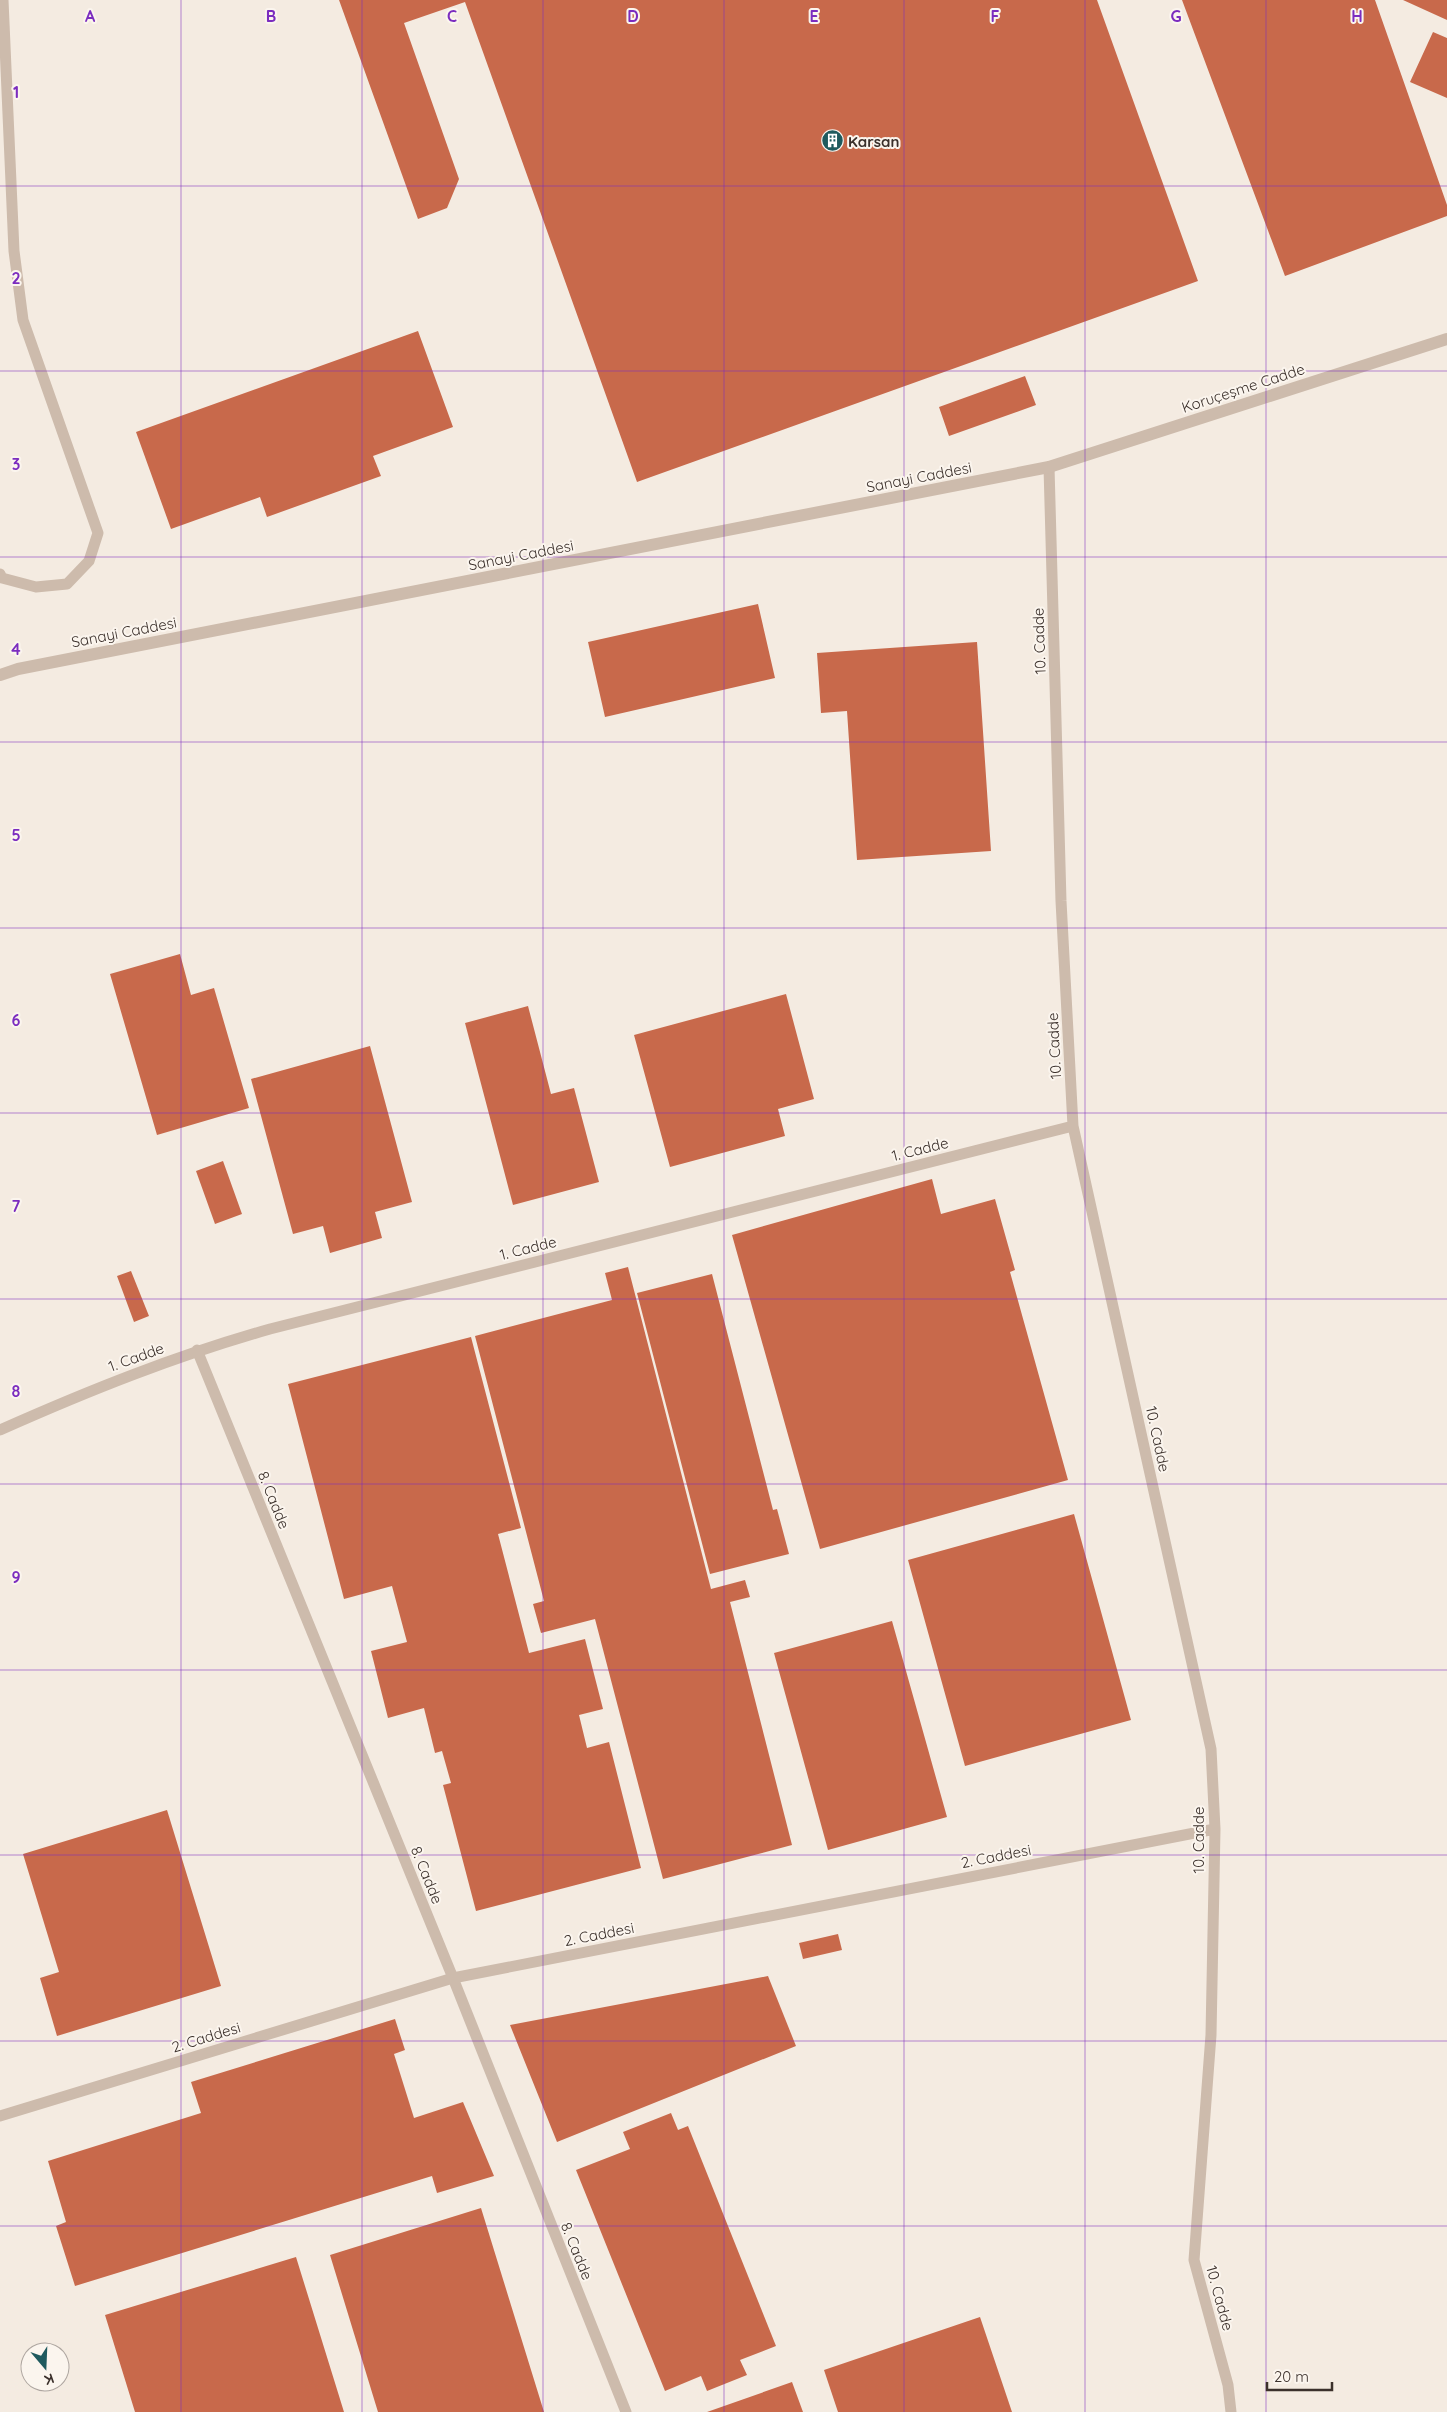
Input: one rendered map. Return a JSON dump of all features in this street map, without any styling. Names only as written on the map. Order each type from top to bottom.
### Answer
[{"type":"street","name":"Koruçeşme Cadde","points":[[1049,468],[1447,339]]},
{"type":"street","name":"Sanayi Caddesi","points":[[0,676],[38,665],[1049,468]]},
{"type":"lane","points":[[0,574],[2,578],[36,587],[67,584],[89,561],[98,534],[23,320],[14,251],[3,0]]},
{"type":"lane","name":"10. Cadde","points":[[1049,468],[1061,891],[1073,1126],[1211,1749],[1215,1829],[1211,2035],[1194,2260],[1228,2386],[1231,2412]]},
{"type":"lane","name":"1. Cadde","points":[[0,1430],[91,1389],[197,1350],[280,1326],[1073,1126]]},
{"type":"lane","name":"8. Cadde","points":[[197,1350],[453,1978],[626,2412]]},
{"type":"lane","name":"2. Caddesi","points":[[0,2116],[453,1978],[1215,1829]]},
{"type":"building","name":"Karsan","points":[[339,0],[1097,0],[1198,281],[637,482],[465,2],[404,23],[459,179],[447,208],[418,219]]},
{"type":"building","points":[[1182,0],[1375,0],[1447,205],[1447,216],[1285,276]]},
{"type":"building","points":[[1403,0],[1447,0],[1447,20]]},
{"type":"building","points":[[1433,32],[1447,38],[1447,98],[1410,82]]},
{"type":"building","points":[[418,331],[453,427],[373,456],[381,476],[267,517],[260,497],[171,529],[136,432]]},
{"type":"building","points":[[1025,376],[1036,405],[949,436],[939,407]]},
{"type":"building","points":[[758,604],[775,678],[605,717],[588,642]]},
{"type":"building","points":[[977,642],[991,851],[857,860],[847,711],[821,713],[817,653]]},
{"type":"building","points":[[180,954],[191,995],[214,988],[249,1108],[157,1135],[110,974]]},
{"type":"building","points":[[786,994],[814,1099],[778,1109],[785,1136],[670,1167],[634,1035]]},
{"type":"building","points":[[528,1006],[551,1094],[574,1088],[599,1182],[513,1205],[465,1023]]},
{"type":"building","points":[[370,1046],[412,1202],[375,1212],[382,1238],[330,1253],[323,1226],[293,1234],[251,1079]]},
{"type":"building","points":[[223,1161],[242,1214],[215,1224],[196,1171]]},
{"type":"building","points":[[932,1179],[941,1214],[995,1199],[1015,1270],[1010,1272],[1068,1480],[820,1549],[732,1235]]},
{"type":"building","points":[[628,1267],[711,1589],[745,1580],[750,1597],[730,1602],[792,1845],[663,1879],[595,1619],[541,1633],[533,1604],[544,1601],[475,1336],[612,1300],[605,1273]]},
{"type":"building","points":[[131,1271],[149,1316],[134,1322],[117,1276]]},
{"type":"building","points":[[712,1274],[773,1510],[777,1509],[789,1554],[710,1574],[637,1293]]},
{"type":"building","points":[[471,1337],[521,1528],[498,1534],[529,1653],[585,1639],[603,1709],[579,1715],[587,1748],[609,1742],[641,1868],[476,1911],[443,1785],[451,1783],[442,1751],[435,1753],[424,1708],[388,1718],[371,1651],[407,1642],[392,1586],[344,1599],[288,1384]]},
{"type":"building","points":[[1074,1514],[1131,1720],[965,1766],[908,1560]]},
{"type":"building","points":[[892,1621],[947,1817],[828,1850],[774,1653]]},
{"type":"building","points":[[167,1810],[221,1986],[57,2036],[40,1978],[59,1972],[23,1854]]},
{"type":"building","points":[[838,1934],[842,1950],[803,1959],[799,1943]]},
{"type":"building","points":[[768,1976],[796,2046],[557,2142],[510,2025]]},
{"type":"building","points":[[395,2019],[405,2050],[394,2054],[414,2118],[463,2102],[494,2176],[437,2193],[432,2176],[75,2286],[56,2226],[66,2222],[48,2161],[201,2113],[191,2082]]},
{"type":"building","points":[[671,2113],[678,2130],[688,2126],[776,2346],[740,2360],[747,2375],[707,2391],[701,2376],[665,2391],[576,2170],[630,2149],[623,2132]]},
{"type":"building","points":[[481,2208],[544,2412],[378,2412],[330,2255]]},
{"type":"building","points":[[296,2257],[344,2412],[135,2412],[105,2315]]},
{"type":"building","points":[[980,2317],[1012,2412],[838,2412],[824,2370]]},
{"type":"building","points":[[792,2382],[803,2412],[707,2412]]},
{"type":"place","name":"Karsan","points":[[832,141]]}]
